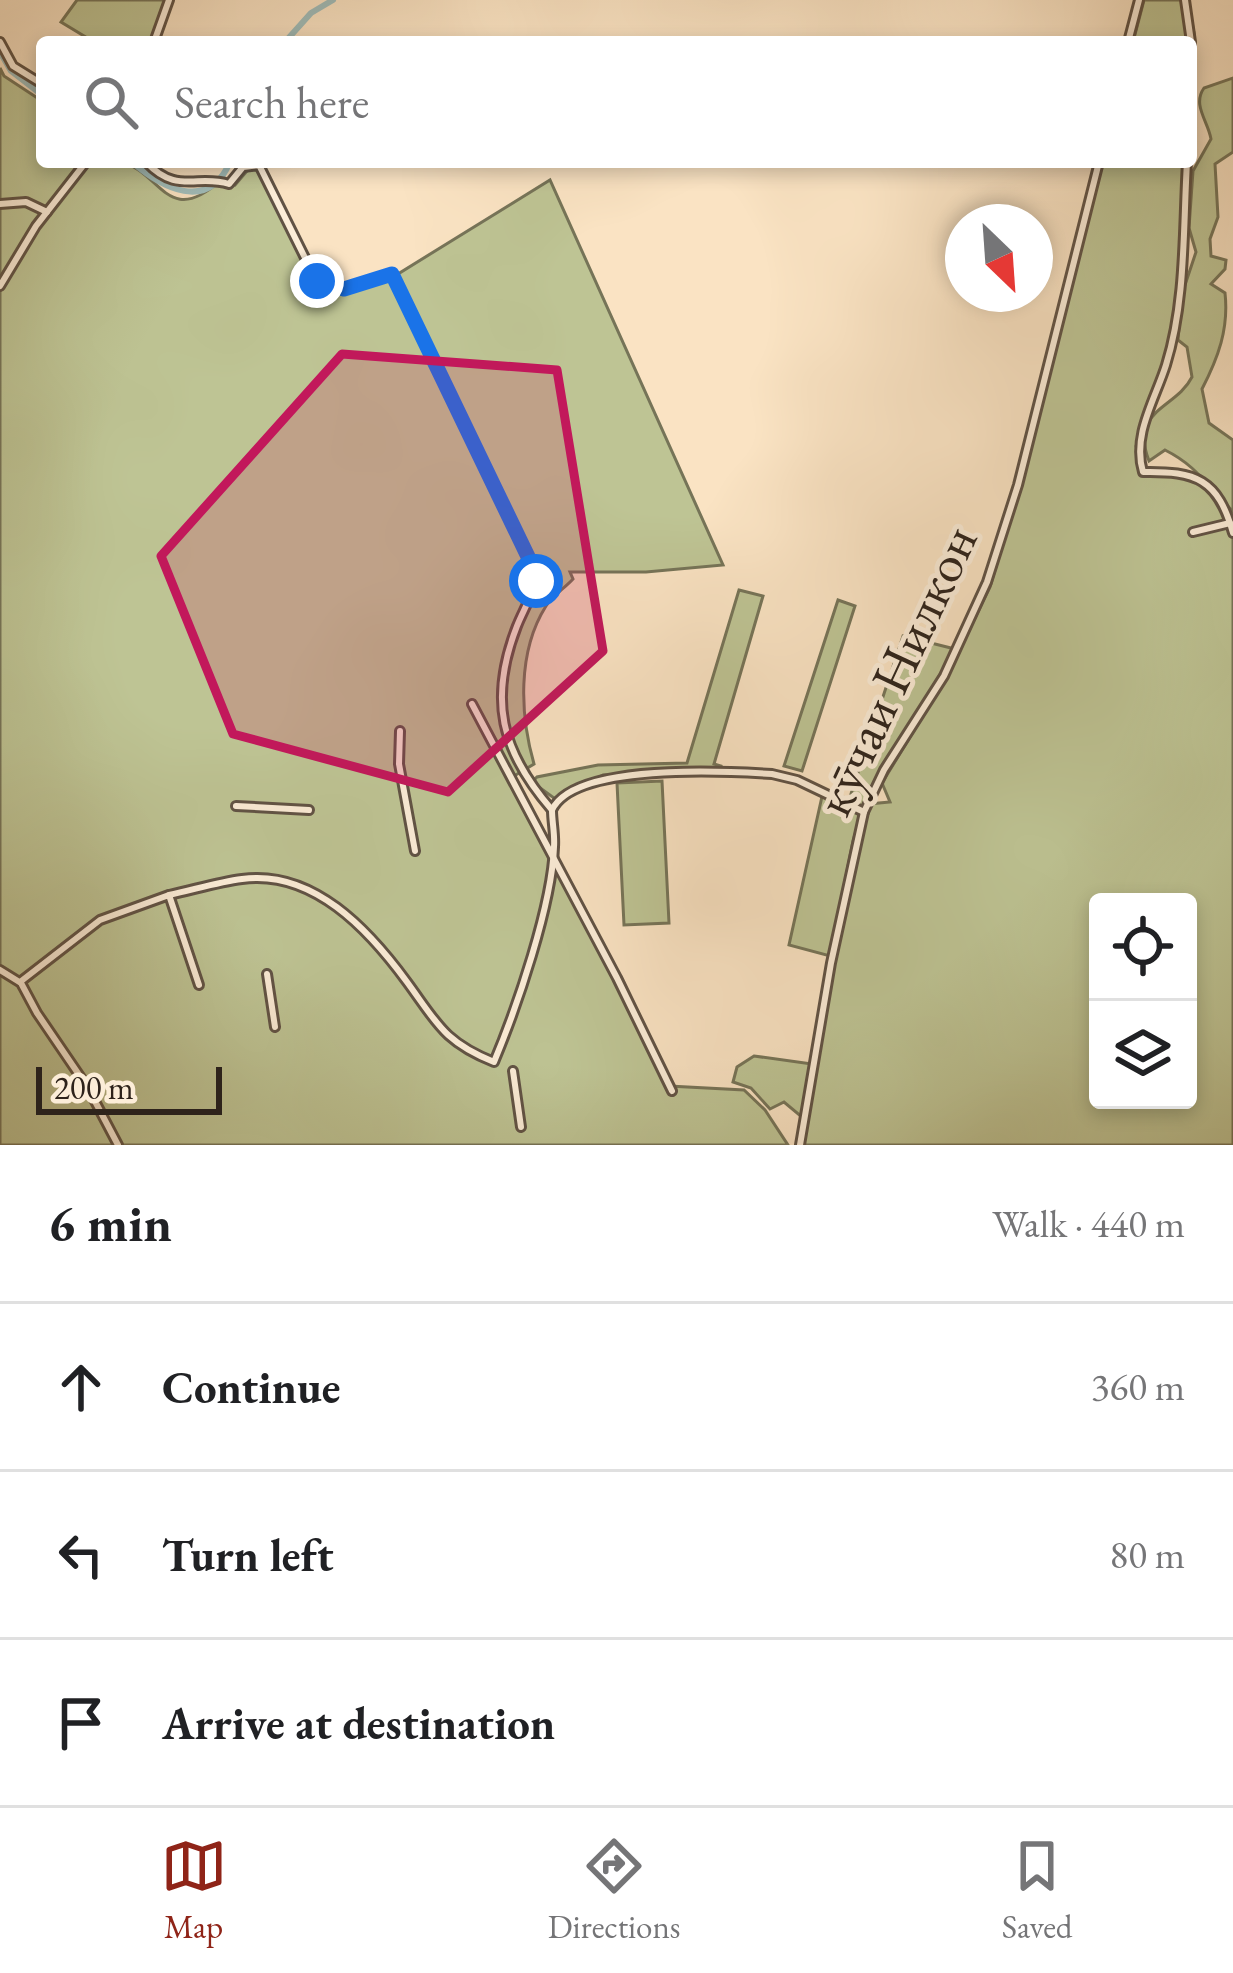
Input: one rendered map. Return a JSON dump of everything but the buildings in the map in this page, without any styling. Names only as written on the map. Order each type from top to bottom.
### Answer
[{"type":"street","points":[[156,36],[169,0]]},
{"type":"street","points":[[1130,36],[1139,0]]},
{"type":"street","points":[[1185,0],[1190,36]]},
{"type":"street","points":[[0,42],[13,67],[36,80]]},
{"type":"street","points":[[0,286],[81,168]]},
{"type":"street","points":[[155,168],[176,182],[195,184],[233,182],[244,168]]},
{"type":"street","points":[[20,982],[90,925],[129,907],[260,878],[311,890],[352,920],[458,1046],[494,1062],[512,1018],[553,858],[551,810],[511,752],[503,711],[508,655],[534,587],[535,572],[392,274],[344,289],[321,285],[308,268],[262,168]]},
{"type":"street","name":"кӯчаи Нилкон","points":[[800,1145],[833,953],[864,812],[884,770],[944,676],[987,582],[1018,485],[1097,168]]},
{"type":"street","points":[[1187,168],[1174,327],[1143,427],[1140,460],[1143,472],[1183,472],[1202,480],[1219,497],[1233,533]]},
{"type":"street","points":[[0,204],[26,202],[47,212]]},
{"type":"street","points":[[1193,532],[1230,523]]},
{"type":"street","points":[[472,704],[672,1091]]},
{"type":"street","points":[[400,731],[399,764],[416,851]]},
{"type":"street","points":[[551,810],[567,791],[603,777],[752,772],[792,778],[864,812]]},
{"type":"street","points":[[236,806],[309,810]]},
{"type":"street","points":[[169,895],[199,985]]},
{"type":"street","points":[[0,970],[20,982],[88,1088],[118,1145]]},
{"type":"street","points":[[267,974],[275,1027]]},
{"type":"street","points":[[513,1071],[521,1127]]},
{"type":"highlighted area","points":[[342,354],[557,370],[603,651],[448,792],[233,734],[161,556]]},
{"type":"green space","points":[[77,0],[168,0],[155,36],[84,36],[61,22]]},
{"type":"green space","points":[[1144,0],[1188,0],[1194,36],[1135,36]]},
{"type":"green space","points":[[0,68],[4,76],[36,97],[36,168],[135,168],[165,192],[187,199],[220,181],[235,185],[249,168],[260,168],[311,276],[325,289],[346,291],[393,277],[550,180],[723,565],[570,572],[573,579],[546,606],[530,643],[524,705],[534,764],[514,776],[669,1086],[744,1090],[765,1110],[788,1145],[0,1145]]},
{"type":"green space","points":[[1233,78],[1233,152],[1215,164],[1218,217],[1210,239],[1211,256],[1226,260],[1225,269],[1211,284],[1225,293],[1224,331],[1202,389],[1209,423],[1233,440],[1233,512],[1216,492],[1229,524],[1233,523],[1233,1145],[803,1145],[869,804],[890,802],[882,783],[946,678],[990,587],[1027,462],[1101,168],[1185,168],[1178,300],[1169,348],[1136,446],[1143,472],[1182,471],[1215,492],[1165,450],[1149,461],[1144,444],[1150,420],[1192,377],[1187,347],[1178,340],[1181,297],[1196,252],[1189,228],[1193,171],[1211,139],[1200,107],[1204,88]]},
{"type":"green space","points":[[739,590],[763,596],[714,764],[721,766],[720,772],[603,775],[558,801],[532,782],[598,765],[687,763]]},
{"type":"green space","points":[[838,600],[855,606],[802,771],[784,766]]},
{"type":"green space","points":[[903,636],[955,649],[864,804],[830,956],[789,945],[823,792],[848,803]]},
{"type":"green space","points":[[662,781],[669,923],[624,925],[617,783]]},
{"type":"green space","points":[[754,1056],[812,1064],[803,1118],[784,1102],[770,1109],[751,1088],[733,1082],[737,1067]]},
{"type":"waterway","points":[[290,36],[311,13],[333,0]]},
{"type":"waterway","points":[[0,52],[11,71],[36,90]]},
{"type":"waterway","points":[[140,168],[184,191],[210,187],[227,168]]},
{"type":"route","points":[[317,281],[344,289],[392,274],[536,581]]}]
